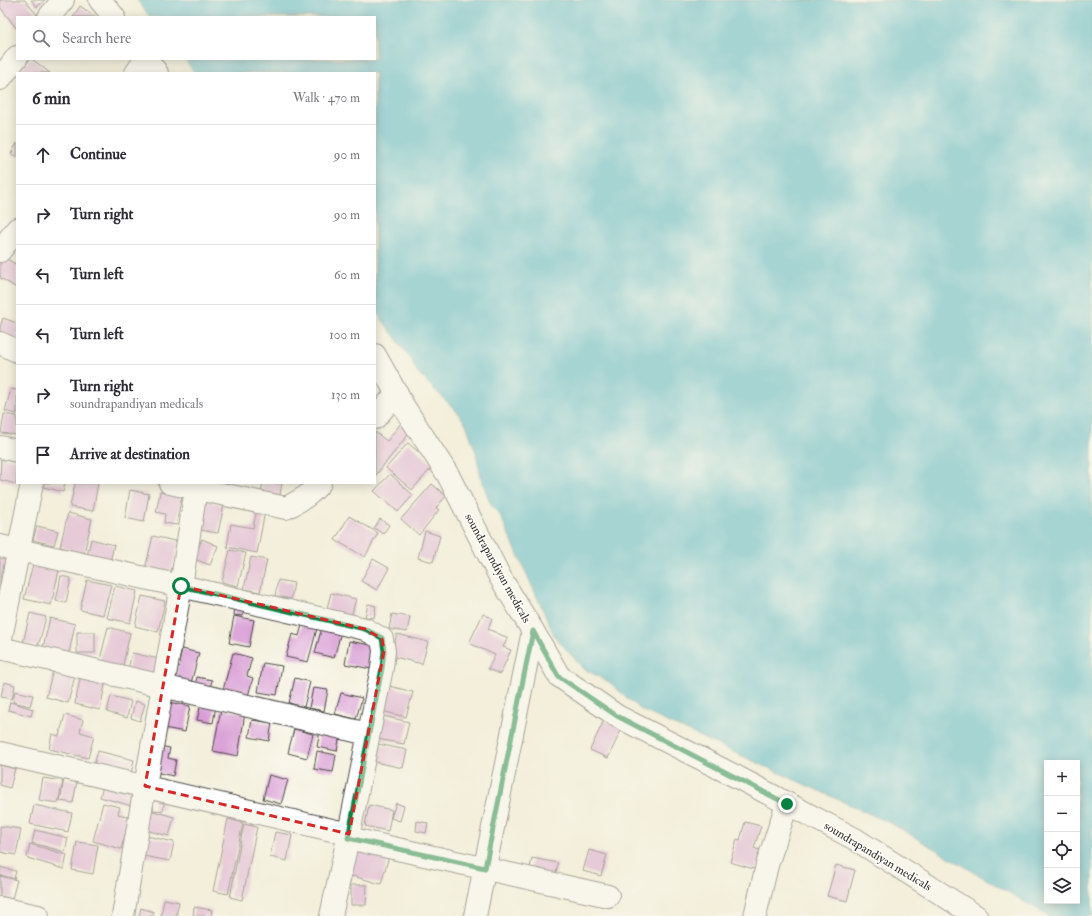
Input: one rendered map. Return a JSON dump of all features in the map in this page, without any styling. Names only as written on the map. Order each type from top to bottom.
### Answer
[{"type":"street","points":[[50,16],[63,0]]},
{"type":"street","points":[[100,0],[113,16]]},
{"type":"street","points":[[0,79],[16,59]]},
{"type":"street","points":[[137,72],[145,60]]},
{"type":"street","points":[[147,60],[156,72]]},
{"type":"street","points":[[0,251],[16,229]]},
{"type":"street","points":[[0,343],[16,351]]},
{"type":"street","name":"soundrapandiyan medicals","points":[[376,357],[404,407],[448,475],[500,577],[558,676],[617,716],[855,839],[976,916]]},
{"type":"street","points":[[376,417],[397,393]]},
{"type":"street","points":[[0,447],[16,450]]},
{"type":"street","points":[[0,643],[9,548],[32,484]]},
{"type":"street","points":[[179,484],[196,486],[286,508],[304,499],[315,490],[319,484]]},
{"type":"street","points":[[123,916],[181,586],[196,486]]},
{"type":"street","points":[[9,548],[365,629],[382,638],[384,651],[382,668],[349,836],[331,916]]},
{"type":"street","points":[[475,916],[533,631]]},
{"type":"street","points":[[0,648],[368,734]]},
{"type":"street","points":[[0,753],[608,896]]},
{"type":"street","points":[[755,916],[767,865],[787,804]]},
{"type":"street","points":[[0,908],[38,916]]},
{"type":"highlighted area","points":[[181,586],[365,629],[382,639],[384,651],[349,834],[145,786]]},
{"type":"water","points":[[137,0],[1092,0],[1092,916],[1049,916],[894,825],[641,710],[609,682],[584,669],[555,637],[500,515],[491,505],[481,478],[476,452],[466,424],[458,413],[417,372],[411,359],[376,311],[376,72],[194,72],[185,60],[376,60],[376,16],[149,16]]},
{"type":"building","points":[[0,0],[25,0],[37,15],[16,16],[16,28],[0,7]]},
{"type":"building","points":[[31,0],[45,0],[37,7]]},
{"type":"building","points":[[80,6],[95,16],[74,16]]},
{"type":"building","points":[[29,60],[33,60],[49,72],[20,72]]},
{"type":"building","points":[[16,145],[16,156],[11,154]]},
{"type":"building","points":[[2,256],[16,264],[16,287],[0,278],[0,260]]},
{"type":"building","points":[[3,318],[16,323],[16,341],[0,334],[0,327]]},
{"type":"building","points":[[11,389],[16,390],[16,414],[5,411]]},
{"type":"building","points":[[4,414],[16,416],[16,435],[1,433]]},
{"type":"building","points":[[401,423],[411,431],[376,475],[376,433],[387,441]]},
{"type":"building","points":[[408,443],[434,465],[412,490],[386,468]]},
{"type":"building","points":[[1,457],[16,461],[16,484],[0,480]]},
{"type":"building","points":[[390,474],[413,495],[398,512],[374,491]]},
{"type":"building","points":[[41,484],[65,484],[63,492],[40,486]]},
{"type":"building","points":[[75,484],[98,484],[93,511],[70,507]]},
{"type":"building","points":[[263,484],[282,484],[279,501],[260,497]]},
{"type":"building","points":[[432,484],[446,496],[436,508],[439,510],[419,535],[401,519]]},
{"type":"building","points":[[130,490],[149,494],[144,522],[125,518]]},
{"type":"building","points":[[160,492],[182,496],[176,525],[164,523],[165,514],[156,512]]},
{"type":"building","points":[[205,501],[224,505],[218,533],[200,530]]},
{"type":"building","points":[[257,509],[265,511],[257,553],[227,547],[231,524],[253,528]]},
{"type":"building","points":[[68,513],[92,519],[84,553],[60,547]]},
{"type":"building","points":[[349,516],[378,533],[365,557],[335,540]]},
{"type":"building","points":[[380,519],[389,525],[383,534],[374,528]]},
{"type":"building","points":[[37,526],[58,531],[54,545],[33,540]]},
{"type":"building","points":[[425,531],[440,536],[433,562],[418,558]]},
{"type":"building","points":[[153,536],[179,542],[170,575],[145,569]]},
{"type":"building","points":[[91,539],[114,545],[110,562],[87,556]]},
{"type":"building","points":[[202,539],[218,546],[210,565],[194,559]]},
{"type":"building","points":[[230,550],[246,553],[238,586],[222,582]]},
{"type":"building","points":[[0,554],[11,557],[0,593]]},
{"type":"building","points":[[251,557],[267,560],[260,592],[244,589]]},
{"type":"building","points":[[373,559],[389,568],[377,590],[361,581]]},
{"type":"building","points":[[33,564],[59,570],[51,605],[24,599]]},
{"type":"building","points":[[61,576],[71,578],[66,603],[56,601]]},
{"type":"building","points":[[87,580],[111,585],[103,615],[80,610]]},
{"type":"building","points":[[278,580],[294,583],[291,599],[275,596]]},
{"type":"building","points":[[115,586],[137,591],[130,623],[107,618]]},
{"type":"building","points":[[331,593],[356,599],[351,617],[326,612]]},
{"type":"building","points":[[142,596],[165,601],[158,632],[135,626]]},
{"type":"building","points":[[368,604],[376,606],[374,618],[365,617]]},
{"type":"building","points":[[235,605],[244,606],[243,616],[234,615]]},
{"type":"building","points":[[30,613],[46,617],[38,647],[23,643]]},
{"type":"building","points":[[392,614],[410,617],[407,632],[389,629]]},
{"type":"building","points":[[483,614],[492,618],[488,629],[508,638],[503,647],[511,650],[500,674],[488,669],[495,655],[469,643]]},
{"type":"building","points":[[234,616],[254,620],[249,647],[229,643]]},
{"type":"building","points":[[50,618],[75,624],[69,653],[43,648]]},
{"type":"building","points":[[303,621],[318,625],[308,662],[286,657],[292,634],[299,636]]},
{"type":"building","points":[[108,627],[130,633],[122,669],[99,664]]},
{"type":"building","points":[[322,627],[341,632],[334,658],[315,653]]},
{"type":"building","points":[[77,632],[95,632],[95,653],[77,653]]},
{"type":"building","points":[[397,634],[428,642],[422,664],[391,656]]},
{"type":"building","points":[[349,641],[376,646],[372,669],[345,664]]},
{"type":"building","points":[[182,649],[199,653],[191,683],[175,679]]},
{"type":"building","points":[[132,653],[159,659],[154,679],[127,673]]},
{"type":"building","points":[[233,653],[252,658],[247,676],[253,678],[248,696],[223,690]]},
{"type":"building","points":[[263,663],[282,666],[277,695],[258,692]]},
{"type":"building","points":[[54,667],[76,672],[68,703],[46,697]]},
{"type":"building","points":[[81,674],[106,680],[100,710],[75,704]]},
{"type":"building","points":[[197,677],[212,680],[210,689],[195,686]]},
{"type":"building","points":[[295,678],[310,682],[304,707],[289,703]]},
{"type":"building","points":[[4,682],[15,685],[12,699],[1,697]]},
{"type":"building","points":[[389,686],[413,692],[406,717],[382,711]]},
{"type":"building","points":[[313,688],[328,690],[324,711],[309,708]]},
{"type":"building","points":[[15,691],[33,695],[30,706],[13,702]]},
{"type":"building","points":[[341,693],[362,698],[356,719],[335,714]]},
{"type":"building","points":[[111,696],[131,701],[127,718],[107,712]]},
{"type":"building","points":[[135,701],[145,704],[140,721],[131,718]]},
{"type":"building","points":[[10,702],[33,709],[31,716],[8,710]]},
{"type":"building","points":[[169,702],[190,706],[185,732],[164,728]]},
{"type":"building","points":[[201,704],[216,706],[213,723],[197,720]]},
{"type":"building","points":[[221,709],[245,713],[238,756],[213,751]]},
{"type":"building","points":[[65,715],[83,720],[80,732],[94,736],[88,758],[49,749],[52,734],[59,736]]},
{"type":"building","points":[[383,716],[409,722],[404,744],[378,739]]},
{"type":"building","points":[[252,720],[272,723],[269,741],[249,737]]},
{"type":"building","points":[[604,720],[622,728],[608,758],[590,750]]},
{"type":"building","points":[[294,729],[313,734],[307,758],[288,753]]},
{"type":"building","points":[[320,731],[340,734],[337,751],[317,747]]},
{"type":"building","points":[[378,744],[407,750],[403,768],[375,762]]},
{"type":"building","points":[[160,746],[170,748],[168,758],[176,760],[173,776],[155,772]]},
{"type":"building","points":[[98,751],[134,760],[131,774],[94,765]]},
{"type":"building","points":[[317,751],[336,755],[333,772],[314,769]]},
{"type":"building","points":[[0,765],[15,769],[10,788],[0,785]]},
{"type":"building","points":[[269,775],[288,780],[281,804],[263,799]]},
{"type":"building","points":[[43,778],[63,781],[58,803],[39,800]]},
{"type":"building","points":[[64,779],[77,781],[73,803],[60,801]]},
{"type":"building","points":[[104,782],[136,790],[132,806],[100,797]]},
{"type":"building","points":[[154,796],[165,798],[163,811],[153,810]]},
{"type":"building","points":[[103,803],[120,807],[118,814],[130,817],[121,849],[93,841]]},
{"type":"building","points":[[396,803],[404,806],[400,821],[391,818]]},
{"type":"building","points":[[34,805],[72,813],[68,832],[30,824]]},
{"type":"building","points":[[369,805],[392,810],[388,831],[365,826]]},
{"type":"building","points":[[146,809],[174,817],[169,836],[141,829]]},
{"type":"building","points":[[228,819],[243,823],[228,894],[213,891]]},
{"type":"building","points":[[417,821],[428,823],[426,833],[416,831]]},
{"type":"building","points":[[745,822],[761,826],[754,848],[763,851],[757,870],[730,862],[737,839],[740,840]]},
{"type":"building","points":[[244,824],[257,827],[242,900],[230,897]]},
{"type":"building","points":[[0,826],[21,829],[16,855],[0,852]]},
{"type":"building","points":[[35,830],[68,838],[65,852],[32,843]]},
{"type":"building","points":[[275,832],[292,835],[287,861],[270,857]]},
{"type":"building","points":[[142,835],[174,842],[170,861],[138,855]]},
{"type":"building","points":[[77,842],[98,845],[93,874],[72,870]]},
{"type":"building","points":[[30,844],[67,855],[64,869],[27,858]]},
{"type":"building","points":[[357,847],[389,856],[381,884],[349,875]]},
{"type":"building","points":[[589,850],[607,855],[601,876],[583,871]]},
{"type":"building","points":[[532,858],[558,863],[555,878],[529,873]]},
{"type":"building","points":[[836,865],[855,870],[847,901],[827,896]]},
{"type":"building","points":[[0,867],[16,871],[14,879],[0,875]]},
{"type":"building","points":[[0,876],[17,880],[12,899],[0,896]]},
{"type":"building","points":[[351,885],[367,885],[366,905],[351,905]]},
{"type":"building","points":[[164,899],[179,902],[176,916],[161,916]]},
{"type":"building","points":[[194,907],[212,910],[211,916],[193,916]]},
{"type":"building","points":[[141,908],[154,912],[153,916],[139,916]]},
{"type":"route","points":[[181,586],[365,629],[382,638],[384,651],[382,668],[348,838],[485,868],[533,631],[558,676],[617,716],[787,804]]}]
